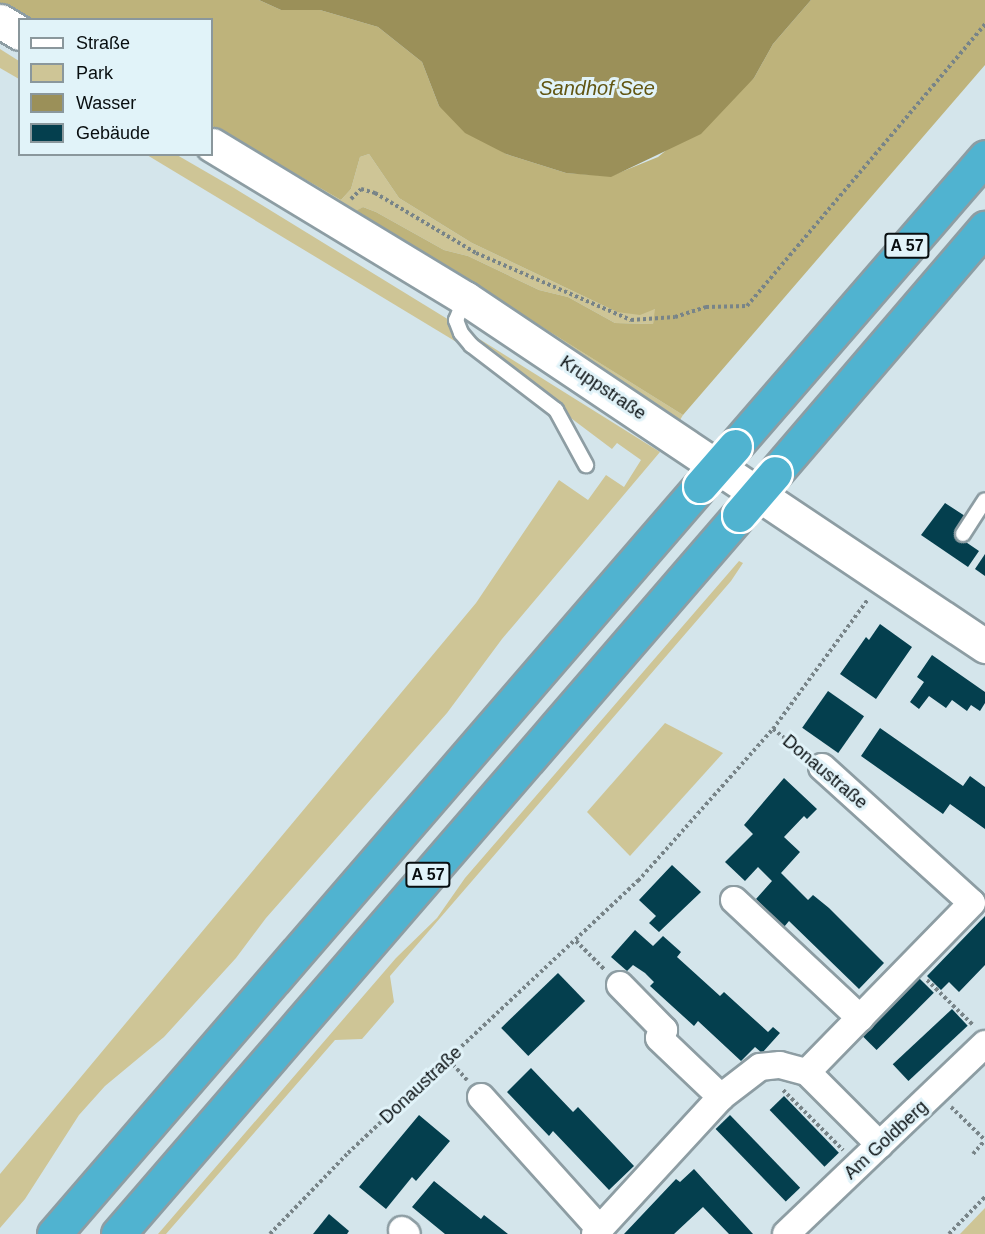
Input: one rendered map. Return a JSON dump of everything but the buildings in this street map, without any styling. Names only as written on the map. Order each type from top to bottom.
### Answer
[{"type":"highway","name":"A 57","points":[[54,1234],[985,157]]},
{"type":"highway","name":"A 57","points":[[118,1234],[985,228]]},
{"type":"street","points":[[0,21],[18,32]]},
{"type":"street","name":"Kruppstraße","points":[[213,146],[465,298],[985,646]]},
{"type":"street","name":"Donaustraße","points":[[807,1072],[972,903],[822,767]]},
{"type":"street","points":[[734,900],[860,1018]]},
{"type":"street","points":[[620,985],[664,1030],[659,1038],[721,1097]]},
{"type":"street","name":"Am Goldberg","points":[[786,1234],[980,1050]]},
{"type":"street","points":[[481,1097],[597,1231],[721,1097],[760,1067],[780,1065],[807,1072],[880,1145]]},
{"type":"lane","points":[[465,298],[456,320],[461,333],[471,345],[556,410],[586,465]]},
{"type":"lane","points":[[963,534],[985,500]]},
{"type":"path","points":[[335,218],[361,189],[375,193],[476,253],[631,320],[675,317],[706,307],[747,306],[985,24]]},
{"type":"path","points":[[773,729],[883,577]]},
{"type":"path","name":"Donaustraße","points":[[270,1234],[348,1153],[576,941],[654,864],[773,729],[822,767]]},
{"type":"path","points":[[576,941],[620,985]]},
{"type":"path","points":[[913,965],[976,1028],[961,1042],[980,1050]]},
{"type":"path","points":[[760,1067],[859,1165]]},
{"type":"path","points":[[936,1093],[985,1140],[973,1154]]},
{"type":"path","points":[[949,1234],[985,1197]]},
{"type":"green space","points":[[0,49],[18,60],[18,78],[0,68]]},
{"type":"green space","points":[[213,127],[341,200],[351,189],[360,157],[369,154],[399,198],[472,243],[617,312],[656,309],[653,324],[615,323],[568,297],[539,290],[468,256],[444,250],[376,212],[363,207],[357,211],[683,415],[677,425],[213,133]]},
{"type":"green space","points":[[149,156],[179,156],[234,188],[454,323],[473,352]]},
{"type":"green space","points":[[465,330],[660,452],[502,639],[447,713],[266,918],[236,958],[164,1037],[105,1086],[79,1115],[25,1199],[0,1228],[0,1174],[476,603],[559,480],[588,500],[606,475],[624,487],[641,460],[617,443],[612,449],[475,346]]},
{"type":"green space","points":[[739,561],[743,563],[731,581],[390,976],[394,1002],[362,1039],[335,1040],[166,1234],[158,1234],[396,958],[437,918],[465,878]]},
{"type":"green space","points":[[665,723],[723,753],[630,856],[587,812]]},
{"type":"green space","points":[[985,1208],[985,1234],[960,1234]]},
{"type":"shaded area","points":[[0,0],[259,0],[281,10],[320,10],[378,27],[422,62],[439,106],[506,154],[566,173],[611,176],[658,157],[754,78],[773,44],[811,0],[985,0],[985,65],[683,415],[356,211],[363,207],[376,212],[444,250],[468,256],[539,290],[568,297],[615,323],[653,324],[655,309],[640,315],[617,312],[472,243],[399,198],[369,154],[360,157],[351,189],[341,200],[213,127],[213,18],[23,18],[0,5]]},
{"type":"water","name":"Sandhof See","points":[[259,0],[811,0],[773,44],[754,78],[701,134],[611,177],[566,173],[506,154],[465,133],[439,106],[422,62],[378,27],[320,10],[281,10]]}]
